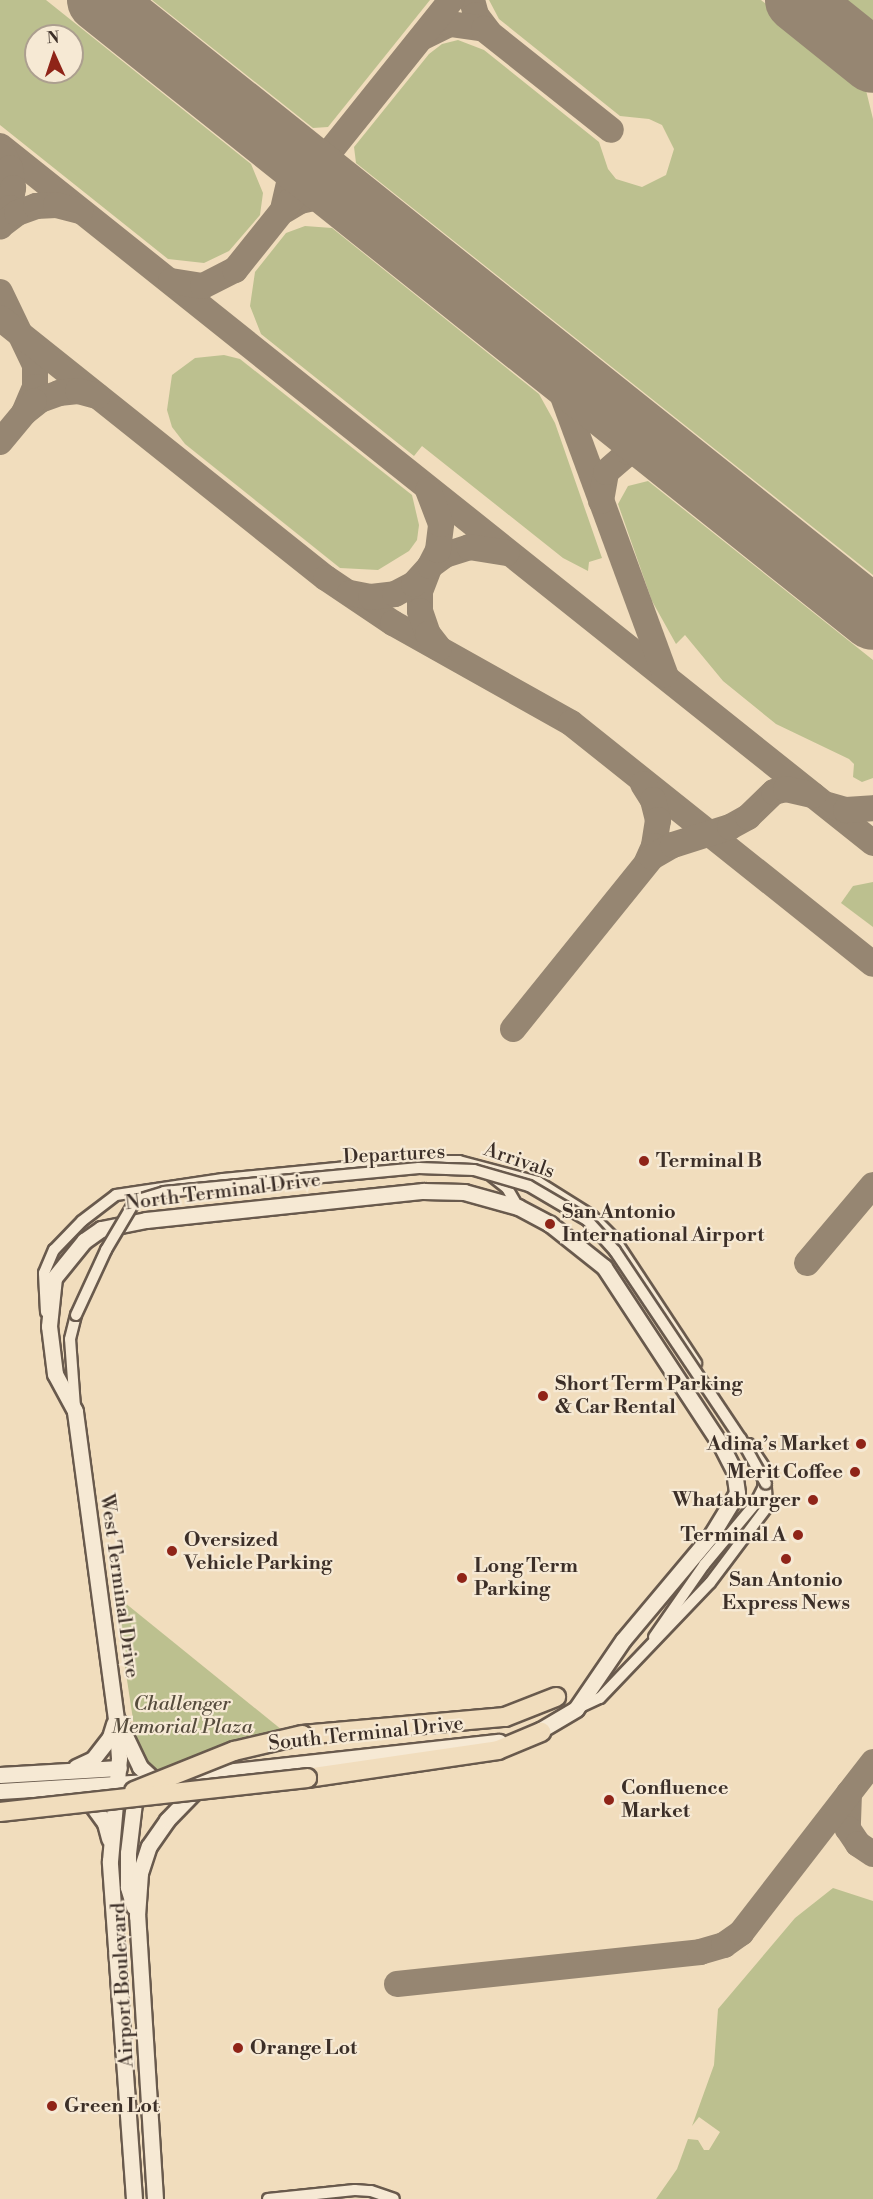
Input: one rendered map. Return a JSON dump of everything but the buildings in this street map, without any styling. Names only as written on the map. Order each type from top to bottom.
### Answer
[{"type":"highway","points":[[112,1793],[234,1751],[302,1735],[505,1717],[556,1697]]},
{"type":"highway","points":[[0,1812],[112,1793],[307,1778],[498,1750],[541,1732]]},
{"type":"main road","name":"North Terminal Drive","points":[[75,1411],[56,1374],[49,1326],[54,1278],[84,1241],[101,1229],[146,1220],[423,1191],[464,1192],[518,1207],[550,1224],[610,1275],[721,1445],[736,1482],[734,1499],[712,1534],[624,1640],[576,1709]]},
{"type":"main road","name":"West Terminal Drive","points":[[75,1411],[116,1719],[119,1768]]},
{"type":"main road","name":"South Terminal Drive","points":[[0,1791],[67,1788],[112,1793],[136,1784],[228,1770],[499,1742],[541,1732],[576,1709]]},
{"type":"main road","points":[[69,1771],[93,1759],[110,1737],[116,1719]]},
{"type":"main road","points":[[116,1719],[143,1771],[155,1781]]},
{"type":"main road","points":[[0,1775],[119,1768],[136,1784],[128,1887],[137,1916]]},
{"type":"main road","name":"Airport Boulevard","points":[[119,1768],[112,1793],[111,1846],[134,2199]]},
{"type":"main road","name":"Airport Boulevard","points":[[155,2199],[137,1916],[140,1873],[149,1846],[179,1805],[228,1770]]},
{"type":"main road","points":[[0,1784],[40,1779],[42,1773]]},
{"type":"main road","points":[[67,1788],[85,1795],[96,1807],[105,1823],[111,1846]]},
{"type":"street","name":"Arrivals","points":[[49,1326],[44,1273],[54,1250],[82,1221],[116,1196],[234,1178],[409,1161],[459,1161],[538,1182],[565,1197],[602,1226],[640,1277],[765,1468],[763,1488],[755,1504],[704,1565],[654,1637]]},
{"type":"street","points":[[459,1161],[490,1174],[507,1188],[518,1207]]},
{"type":"street","name":"Departures","points":[[75,1411],[70,1340],[76,1315],[121,1219],[135,1201],[164,1192],[419,1168],[474,1170],[529,1186],[587,1220],[615,1251],[766,1484],[767,1507],[710,1583],[654,1637]]},
{"type":"street","points":[[576,1709],[600,1698],[654,1637]]},
{"type":"street","points":[[268,2199],[355,2190],[371,2191],[394,2199]]},
{"type":"green space","points":[[0,0],[46,0],[76,24],[24,24],[24,84],[84,84],[84,30],[251,164],[263,193],[260,215],[229,251],[204,263],[168,259],[0,125]]},
{"type":"green space","points":[[152,0],[430,0],[328,127],[313,128]]},
{"type":"green space","points":[[489,0],[761,0],[864,82],[873,119],[873,575],[356,163],[354,147],[429,54],[442,44],[458,40],[484,50],[599,142],[608,169],[616,179],[642,187],[666,175],[674,149],[662,125],[649,119],[620,116],[499,19]]},
{"type":"green space","points":[[832,0],[873,0],[873,33]]},
{"type":"green space","points":[[305,226],[332,228],[539,394],[555,423],[602,558],[589,562],[588,571],[563,558],[422,446],[414,456],[261,334],[250,306],[255,272],[286,233]]},
{"type":"green space","points":[[224,355],[240,359],[412,495],[419,525],[417,540],[409,551],[378,570],[340,568],[185,444],[172,427],[167,410],[172,375],[195,358]]},
{"type":"green space","points":[[648,481],[873,660],[873,778],[862,782],[853,777],[854,764],[849,759],[776,724],[723,681],[685,635],[676,644],[652,601],[618,504],[628,486]]},
{"type":"green space","points":[[873,882],[873,927],[841,903],[853,886]]},
{"type":"green space","name":"Challenger Memorial Plaza","points":[[114,1594],[298,1743],[238,1760],[159,1773],[139,1759]]},
{"type":"green space","points":[[833,1888],[873,1901],[873,2199],[656,2199],[677,2169],[688,2139],[698,2140],[704,2150],[709,2150],[720,2132],[699,2117],[692,2126],[714,2065],[718,2009],[795,1918]]},
{"type":"taxiway","points":[[171,281],[203,286],[235,270],[451,0]]},
{"type":"taxiway","points":[[472,0],[476,15],[489,32]]},
{"type":"taxiway","points":[[423,37],[450,24],[484,29],[611,130]]},
{"type":"taxiway","points":[[269,136],[289,164],[290,179],[284,206]]},
{"type":"taxiway","points":[[0,146],[873,843]]},
{"type":"taxiway","points":[[0,148],[10,168],[13,188],[10,208],[0,227]]},
{"type":"taxiway","points":[[285,210],[300,201],[324,196],[341,198],[362,209]]},
{"type":"taxiway","points":[[0,226],[17,213],[36,206],[56,205],[80,211]]},
{"type":"taxiway","points":[[0,292],[35,365],[35,387],[24,413]]},
{"type":"taxiway","points":[[0,318],[326,578],[393,623],[571,723],[873,964]]},
{"type":"taxiway","points":[[535,348],[554,372],[665,674]]},
{"type":"taxiway","points":[[24,413],[40,400],[59,393],[78,391],[97,396]]},
{"type":"taxiway","points":[[0,442],[34,401]]},
{"type":"taxiway","points":[[601,501],[606,472],[629,452],[655,451],[688,470]]},
{"type":"taxiway","points":[[350,593],[371,597],[395,594],[414,584],[430,566],[438,550],[441,524],[428,490]]},
{"type":"taxiway","points":[[430,566],[445,555],[469,547],[507,553]]},
{"type":"taxiway","points":[[429,568],[420,592],[420,611],[428,634],[439,648]]},
{"type":"taxiway","points":[[643,784],[653,800],[658,820],[654,846],[647,862]]},
{"type":"taxiway","points":[[513,1029],[652,857],[673,845],[730,827],[748,817],[774,792],[786,789],[813,795]]},
{"type":"taxiway","points":[[828,805],[846,810],[873,808]]},
{"type":"taxiway","points":[[807,1263],[873,1185]]},
{"type":"taxiway","points":[[397,1984],[700,1952],[724,1945],[741,1933],[873,1762]]},
{"type":"taxiway","points":[[849,1793],[848,1829],[858,1844],[873,1854]]},
{"type":"runway","points":[[99,0],[873,618]]},
{"type":"runway","points":[[797,0],[873,61]]},
{"type":"place","name":"Terminal B","points":[[644,1161]]},
{"type":"place","name":"San Antonio International Airport","points":[[550,1224]]},
{"type":"place","name":"Short Term Parking & Car Rental","points":[[543,1396]]},
{"type":"place","name":"Adina’s Market","points":[[861,1444]]},
{"type":"place","name":"Merit Coffee","points":[[855,1472]]},
{"type":"place","name":"Whataburger","points":[[813,1500]]},
{"type":"place","name":"Terminal A","points":[[798,1535]]},
{"type":"place","name":"Oversized Vehicle Parking","points":[[172,1551]]},
{"type":"place","name":"San Antonio Express News","points":[[786,1559]]},
{"type":"place","name":"Long Term Parking","points":[[462,1578]]},
{"type":"place","name":"Confluence Market","points":[[609,1800]]},
{"type":"place","name":"Orange Lot","points":[[238,2048]]},
{"type":"place","name":"Green Lot","points":[[52,2106]]}]
